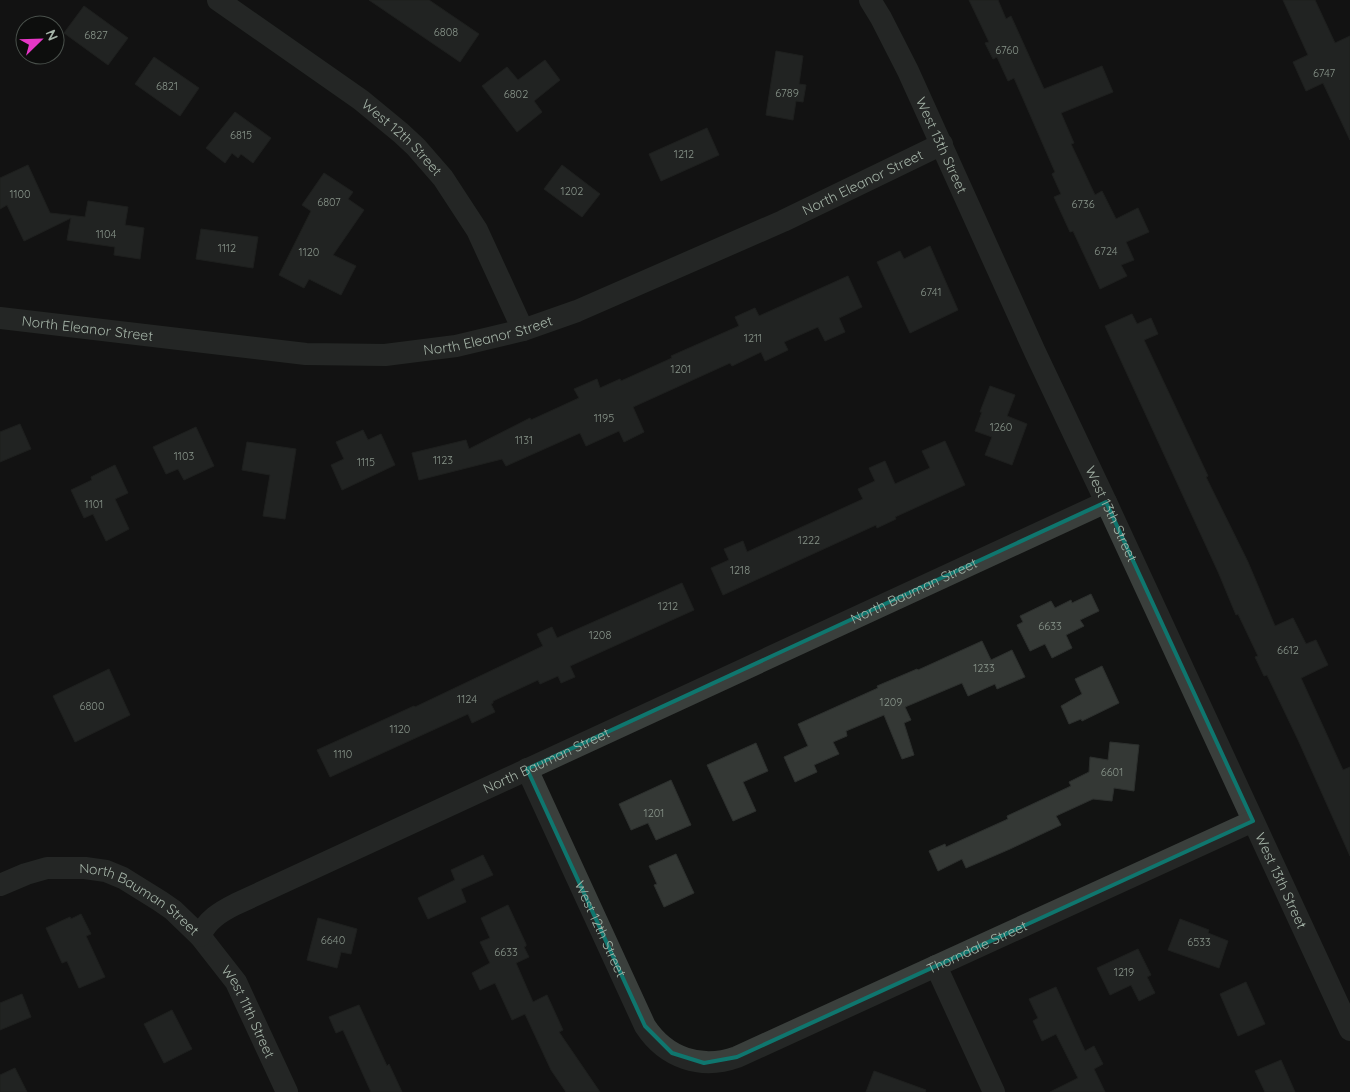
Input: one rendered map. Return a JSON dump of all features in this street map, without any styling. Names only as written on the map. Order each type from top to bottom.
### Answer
[{"type":"street","name":"West 12th Street","points":[[218,0],[361,100],[416,147],[443,178],[477,230],[523,330]]},
{"type":"street","name":"West 13th Street","points":[[870,0],[908,71],[1035,352],[1350,1030]]},
{"type":"street","name":"North Eleanor Street","points":[[0,318],[326,355],[385,355],[485,341],[577,312],[774,225],[942,144]]},
{"type":"street","name":"North Bauman Street","points":[[0,885],[26,874],[47,868],[76,867],[106,871],[132,882],[160,901],[173,910],[200,936],[212,919],[227,908],[1106,502]]},
{"type":"street","name":"West 12th Street","points":[[527,769],[645,1026],[654,1038],[672,1053],[700,1063]]},
{"type":"street","name":"Thorndale Street","points":[[700,1063],[716,1063],[737,1057],[1253,821]]},
{"type":"street","name":"West 11th Street","points":[[200,936],[236,982],[287,1092]]},
{"type":"street","points":[[936,966],[994,1092]]},
{"type":"highlighted area","points":[[1106,502],[1253,821],[737,1057],[704,1063],[672,1053],[645,1026],[527,769]]},
{"type":"building","points":[[369,0],[429,0],[479,34],[460,62]]},
{"type":"building","points":[[969,0],[998,0],[1006,19],[1011,16],[1044,89],[1102,66],[1113,92],[1061,113],[1074,143],[1071,144],[1095,195],[1102,191],[1116,219],[1138,208],[1149,232],[1126,242],[1134,260],[1121,265],[1127,276],[1100,289],[1073,231],[1070,232],[1054,197],[1061,194],[1052,174],[1055,172],[1014,78],[1008,81],[997,57],[993,59],[985,43],[989,42]]},
{"type":"building","points":[[1283,0],[1315,0],[1335,43],[1350,36],[1350,140],[1323,83],[1306,91],[1293,62],[1308,55]]},
{"type":"building","points":[[84,6],[128,38],[108,65],[65,34]]},
{"type":"building","points":[[776,51],[803,56],[799,84],[806,85],[803,102],[796,101],[793,120],[766,115]]},
{"type":"building","points":[[154,57],[199,88],[180,116],[135,84]]},
{"type":"building","points":[[545,60],[560,80],[534,101],[542,112],[517,132],[482,86],[507,67],[518,80]]},
{"type":"building","points":[[235,112],[271,138],[253,163],[241,154],[238,158],[232,153],[225,163],[206,148]]},
{"type":"building","points":[[707,128],[719,155],[661,181],[649,154]]},
{"type":"building","points":[[28,165],[50,213],[85,217],[88,201],[128,207],[125,225],[144,228],[140,259],[114,255],[115,247],[67,240],[71,218],[24,241],[7,205],[0,209],[0,178]]},
{"type":"building","points":[[562,165],[600,194],[582,217],[544,189]]},
{"type":"building","points":[[324,173],[353,192],[348,199],[364,210],[333,255],[356,266],[341,295],[309,279],[304,288],[279,275],[311,211],[302,205]]},
{"type":"building","points":[[201,229],[258,237],[253,268],[196,259]]},
{"type":"building","points":[[930,246],[958,310],[910,333],[877,262],[900,251],[904,259]]},
{"type":"building","points":[[848,276],[862,307],[839,318],[845,332],[825,341],[818,327],[784,342],[788,350],[765,361],[761,352],[732,366],[730,363],[633,407],[644,432],[624,442],[619,431],[586,446],[580,433],[506,466],[502,459],[419,480],[412,453],[466,440],[469,449],[530,418],[531,420],[579,398],[574,389],[597,379],[600,388],[620,379],[621,381],[672,358],[671,356],[739,326],[735,317],[755,308],[759,316]]},
{"type":"building","points":[[1132,314],[1137,324],[1151,318],[1158,334],[1144,340],[1208,476],[1206,477],[1248,562],[1275,626],[1293,618],[1306,644],[1316,640],[1328,665],[1301,678],[1343,770],[1350,767],[1350,856],[1299,742],[1267,675],[1264,676],[1255,657],[1258,656],[1238,614],[1236,615],[1105,326]]},
{"type":"building","points":[[990,386],[1015,395],[1007,416],[1027,424],[1012,465],[985,455],[992,437],[975,431]]},
{"type":"building","points":[[20,424],[31,449],[0,462],[0,432]]},
{"type":"building","points":[[196,427],[214,466],[184,480],[178,469],[166,474],[153,447]]},
{"type":"building","points":[[363,430],[368,440],[381,434],[395,465],[342,490],[331,465],[344,459],[336,442]]},
{"type":"building","points":[[945,441],[965,485],[895,517],[896,519],[877,528],[876,525],[723,595],[711,568],[729,560],[724,549],[743,541],[747,552],[863,499],[858,489],[875,481],[869,468],[885,461],[895,484],[930,468],[922,451]]},
{"type":"building","points":[[247,442],[296,449],[285,519],[263,516],[270,475],[242,470]]},
{"type":"building","points":[[115,465],[128,493],[115,499],[129,529],[106,541],[93,514],[84,518],[71,490],[92,480],[91,477]]},
{"type":"building","points":[[682,583],[694,610],[570,666],[575,677],[561,683],[558,676],[540,684],[538,680],[493,701],[491,704],[495,712],[472,723],[468,714],[330,777],[317,750],[415,707],[543,646],[537,634],[552,627],[557,638]]},
{"type":"building","points":[[1091,594],[1099,611],[1080,620],[1084,626],[1066,635],[1072,648],[1052,658],[1045,644],[1030,651],[1017,625],[1023,622],[1020,616],[1051,601],[1055,608],[1071,600],[1072,603]]},
{"type":"building","points":[[982,641],[991,660],[1012,650],[1025,677],[997,689],[995,684],[968,696],[962,683],[905,707],[911,720],[904,723],[914,755],[902,759],[884,715],[846,731],[847,736],[833,742],[839,754],[814,765],[817,772],[795,782],[784,757],[808,746],[798,724],[878,688],[877,686]]},
{"type":"building","points":[[1102,666],[1119,703],[1082,721],[1081,719],[1069,724],[1061,706],[1082,694],[1075,679]]},
{"type":"building","points":[[109,669],[130,715],[75,742],[53,696]]},
{"type":"building","points":[[1110,742],[1139,745],[1134,791],[1114,788],[1112,801],[1093,799],[1056,816],[1061,825],[1010,849],[966,868],[962,859],[938,871],[929,851],[945,844],[946,847],[1008,819],[1007,816],[1071,786],[1069,782],[1089,772],[1090,757],[1108,760]]},
{"type":"building","points":[[756,743],[768,771],[743,782],[756,811],[733,821],[707,765]]},
{"type":"building","points":[[671,780],[691,825],[656,840],[648,823],[631,830],[619,804]]},
{"type":"building","points":[[676,854],[694,893],[664,907],[654,885],[657,884],[649,866]]},
{"type":"building","points":[[483,855],[493,875],[461,889],[466,902],[428,919],[418,898],[455,880],[451,870]]},
{"type":"building","points":[[508,905],[526,944],[524,947],[529,957],[516,963],[533,1002],[547,995],[563,1030],[559,1032],[600,1092],[566,1092],[551,1070],[525,1014],[512,1020],[495,983],[480,990],[472,973],[490,963],[480,942],[490,938],[481,918]]},
{"type":"building","points":[[81,914],[91,934],[86,936],[105,977],[79,988],[67,961],[62,963],[46,928]]},
{"type":"building","points":[[318,918],[357,929],[351,954],[341,952],[337,968],[307,960]]},
{"type":"building","points":[[1180,919],[1209,930],[1208,933],[1228,941],[1219,968],[1168,950]]},
{"type":"building","points":[[1138,949],[1151,975],[1147,977],[1155,993],[1139,1001],[1131,985],[1110,995],[1097,968]]},
{"type":"building","points":[[1246,982],[1265,1024],[1238,1036],[1220,994]]},
{"type":"building","points":[[1056,987],[1085,1051],[1094,1046],[1103,1064],[1094,1069],[1105,1092],[1050,1092],[1078,1078],[1056,1034],[1042,1041],[1033,1021],[1038,1018],[1029,999]]},
{"type":"building","points":[[22,994],[31,1017],[0,1030],[0,1003]]},
{"type":"building","points":[[359,1005],[387,1066],[389,1064],[402,1092],[371,1092],[343,1030],[336,1033],[329,1017]]},
{"type":"building","points":[[172,1010],[192,1049],[164,1063],[144,1024]]},
{"type":"building","points":[[1281,1060],[1295,1092],[1265,1092],[1255,1071]]},
{"type":"building","points":[[15,1068],[27,1092],[0,1092],[0,1075]]},
{"type":"building","points":[[874,1071],[926,1090],[925,1092],[866,1092]]}]
